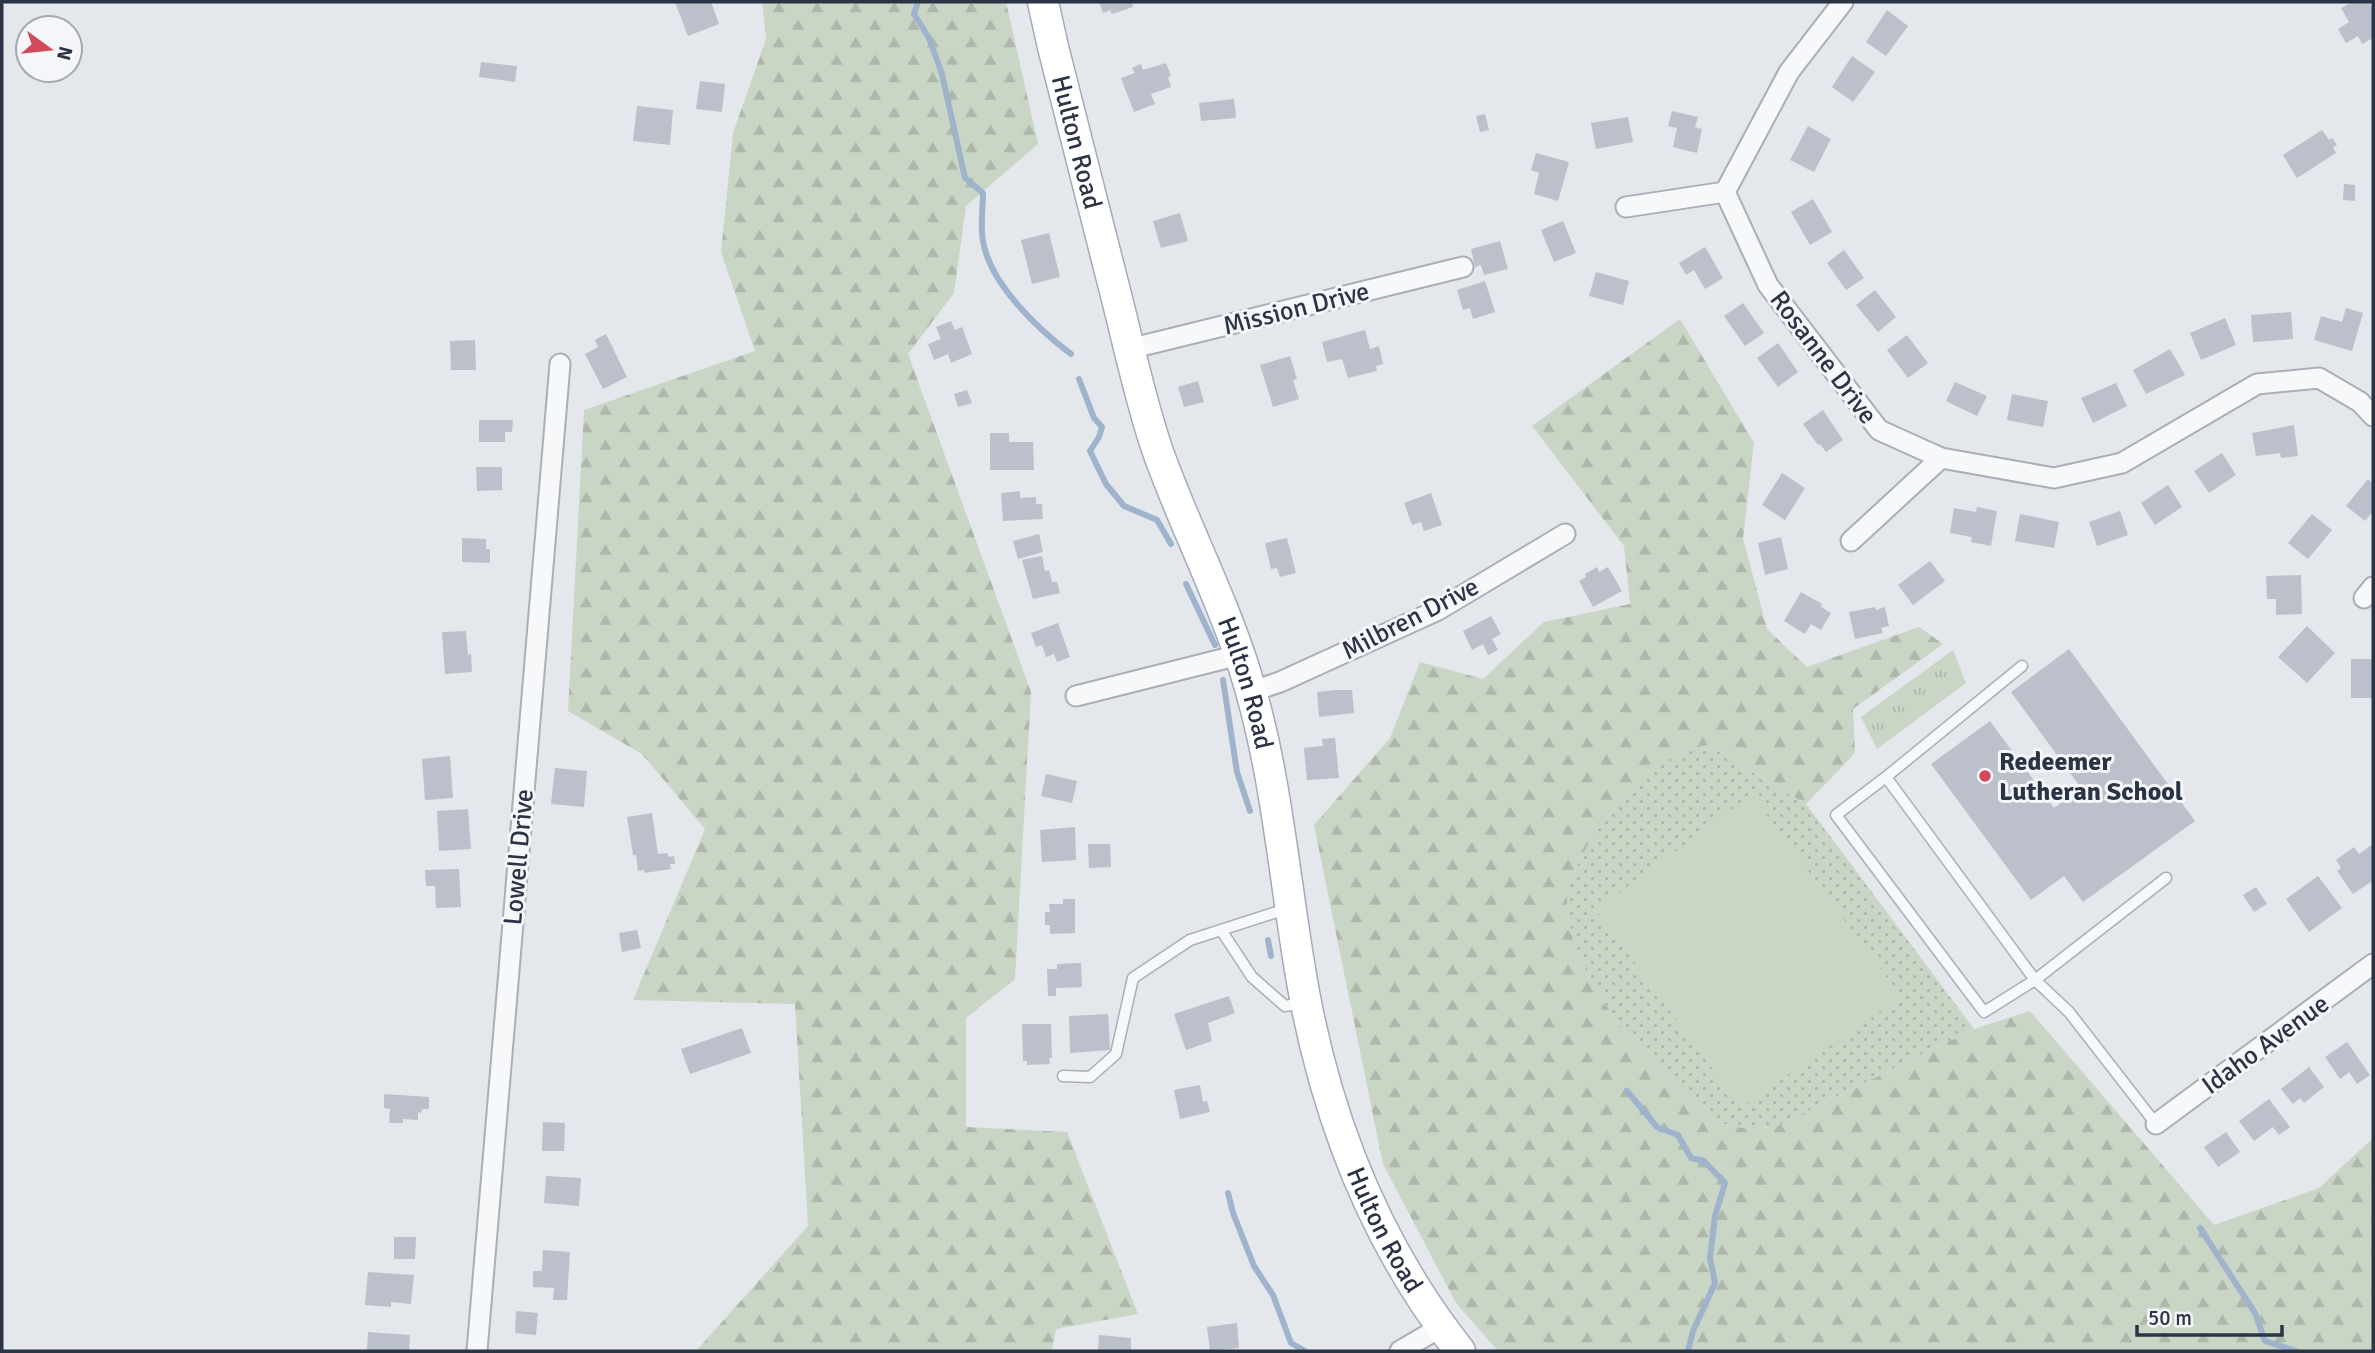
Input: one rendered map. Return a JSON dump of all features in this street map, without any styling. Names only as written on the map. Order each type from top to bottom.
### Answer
[{"type":"main road","name":"Hulton Road","points":[[1044,2],[1056,61],[1157,448],[1239,655],[1250,692],[1266,758],[1307,1003],[1333,1108],[1364,1194],[1396,1258],[1460,1351]]},
{"type":"street","points":[[1626,207],[1725,191],[1789,72],[1843,2]]},
{"type":"street","name":"Rosanne Drive","points":[[1725,191],[1768,285],[1879,430],[1941,458],[2054,478],[2122,463],[2257,384],[2319,378],[2360,402],[2373,416]]},
{"type":"street","name":"Mission Drive","points":[[1129,349],[1464,267]]},
{"type":"street","name":"Lowell Drive","points":[[477,1351],[560,363]]},
{"type":"street","points":[[1851,541],[1941,458]]},
{"type":"street","name":"Milbren Drive","points":[[1250,692],[1280,682],[1428,615],[1565,534]]},
{"type":"street","points":[[1076,696],[1239,655]]},
{"type":"street","name":"Idaho Avenue","points":[[2156,1124],[2373,964]]},
{"type":"street","points":[[1399,1351],[1441,1327]]},
{"type":"lane","points":[[2022,666],[1836,815],[1984,1012],[2035,980],[2166,878]]},
{"type":"lane","points":[[1886,777],[2035,980],[2068,1012],[2156,1124]]},
{"type":"lane","points":[[1063,1076],[1090,1077],[1116,1054],[1133,978],[1190,940],[1290,908]]},
{"type":"lane","points":[[1221,930],[1252,977],[1285,1006],[1307,1003]]},
{"type":"green space","points":[[762,2],[1006,2],[1038,144],[966,206],[954,293],[908,354],[1031,692],[1015,979],[966,1018],[966,1127],[1067,1132],[1138,1314],[1056,1329],[1052,1351],[696,1351],[808,1226],[795,1004],[633,1000],[705,829],[642,754],[568,711],[584,410],[755,351],[721,252],[733,133],[766,39]]},
{"type":"green space","points":[[1680,319],[1754,443],[1743,538],[1767,629],[1807,667],[1919,627],[1943,644],[1853,709],[1855,753],[1806,804],[1708,745],[1685,752],[1664,763],[1618,803],[1597,830],[1579,862],[1572,878],[1567,908],[1571,933],[1580,958],[1607,1007],[1642,1051],[1702,1112],[1723,1124],[1749,1128],[1777,1126],[1974,1029],[2030,1011],[2214,1225],[2319,1188],[2373,1138],[2373,1351],[1498,1351],[1456,1303],[1383,1164],[1314,825],[1390,738],[1420,662],[1483,679],[1544,622],[1630,604],[1624,546],[1532,426]]},
{"type":"green space","points":[[1953,650],[1966,683],[1877,749],[1861,717]]},
{"type":"green space","points":[[1708,745],[1806,804],[1974,1029],[1777,1126],[1768,1127],[1740,1128],[1714,1120],[1699,1109],[1642,1051],[1607,1007],[1580,958],[1571,933],[1568,894],[1587,846],[1618,803],[1645,776],[1664,762],[1684,751]]},
{"type":"green space","points":[[1752,795],[1901,997],[1741,1107],[1596,910]]},
{"type":"building","points":[[675,2],[711,2],[719,24],[688,36]]},
{"type":"building","points":[[1099,2],[1132,2],[1133,7],[1112,14],[1110,10],[1103,13]]},
{"type":"building","points":[[2353,2],[2369,2],[2373,9],[2373,38],[2362,44],[2358,36],[2346,43],[2338,29],[2349,22],[2341,8]]},
{"type":"building","points":[[1887,10],[1908,26],[1886,56],[1866,42]]},
{"type":"building","points":[[1852,56],[1875,72],[1853,102],[1832,87]]},
{"type":"building","points":[[481,62],[517,66],[515,82],[479,77]]},
{"type":"building","points":[[1166,63],[1171,76],[1168,77],[1171,87],[1151,94],[1155,104],[1134,112],[1121,78],[1135,73],[1132,68],[1141,64],[1143,70]]},
{"type":"building","points":[[700,81],[725,84],[722,112],[696,109]]},
{"type":"building","points":[[1234,99],[1236,118],[1201,121],[1199,103]]},
{"type":"building","points":[[637,106],[673,110],[670,145],[633,141]]},
{"type":"building","points":[[1672,111],[1698,117],[1695,127],[1702,129],[1697,153],[1673,147],[1677,128],[1668,126]]},
{"type":"building","points":[[1485,114],[1489,130],[1480,132],[1476,116]]},
{"type":"building","points":[[1628,117],[1633,142],[1596,149],[1591,123]]},
{"type":"building","points":[[1808,126],[1831,139],[1814,172],[1790,160]]},
{"type":"building","points":[[2322,130],[2329,140],[2332,138],[2337,145],[2333,147],[2336,153],[2297,178],[2283,155]]},
{"type":"building","points":[[1536,153],[1569,162],[1558,201],[1534,194],[1539,173],[1531,170]]},
{"type":"building","points":[[2344,184],[2355,185],[2355,201],[2343,200]]},
{"type":"building","points":[[1813,199],[1832,232],[1810,245],[1791,212]]},
{"type":"building","points":[[1180,213],[1188,241],[1161,248],[1153,221]]},
{"type":"building","points":[[1563,221],[1576,253],[1554,262],[1541,230]]},
{"type":"building","points":[[1049,233],[1060,277],[1032,284],[1021,240]]},
{"type":"building","points":[[1500,241],[1508,269],[1484,275],[1481,265],[1475,267],[1471,249]]},
{"type":"building","points":[[1705,247],[1723,278],[1705,289],[1694,270],[1686,275],[1679,263]]},
{"type":"building","points":[[1844,250],[1864,278],[1846,290],[1827,263]]},
{"type":"building","points":[[1596,272],[1629,281],[1623,305],[1589,296]]},
{"type":"building","points":[[1485,281],[1495,312],[1473,319],[1470,308],[1463,310],[1457,290]]},
{"type":"building","points":[[1875,290],[1896,317],[1878,332],[1856,305]]},
{"type":"building","points":[[1743,303],[1764,333],[1745,346],[1724,316]]},
{"type":"building","points":[[2346,308],[2363,313],[2352,351],[2314,340],[2321,316],[2342,322]]},
{"type":"building","points":[[2291,312],[2293,339],[2253,342],[2251,315]]},
{"type":"building","points":[[2225,318],[2236,345],[2201,360],[2190,333]]},
{"type":"building","points":[[951,321],[955,330],[962,327],[972,354],[951,363],[948,354],[934,360],[928,344],[941,339],[936,327]]},
{"type":"building","points":[[1365,330],[1370,349],[1379,346],[1383,364],[1376,366],[1377,371],[1348,378],[1342,359],[1327,362],[1322,342]]},
{"type":"building","points":[[606,334],[627,377],[603,389],[585,354],[598,347],[595,340]]},
{"type":"building","points":[[1907,335],[1928,363],[1908,378],[1887,350]]},
{"type":"building","points":[[475,340],[476,370],[451,370],[450,341]]},
{"type":"building","points":[[1778,343],[1798,372],[1778,387],[1757,358]]},
{"type":"building","points":[[2170,349],[2185,375],[2146,394],[2133,370]]},
{"type":"building","points":[[1290,356],[1297,379],[1293,380],[1299,399],[1273,407],[1260,365]]},
{"type":"building","points":[[1198,381],[1204,402],[1184,407],[1178,387]]},
{"type":"building","points":[[1955,382],[1987,396],[1977,416],[1946,401]]},
{"type":"building","points":[[2116,383],[2127,406],[2093,423],[2081,398]]},
{"type":"building","points":[[967,390],[972,403],[958,407],[954,394]]},
{"type":"building","points":[[2012,394],[2048,401],[2043,427],[2007,420]]},
{"type":"building","points":[[1823,410],[1843,440],[1826,452],[1803,424]]},
{"type":"building","points":[[479,420],[513,420],[512,432],[505,432],[505,442],[479,442]]},
{"type":"building","points":[[2294,425],[2298,456],[2281,458],[2280,453],[2256,456],[2252,433]]},
{"type":"building","points":[[990,433],[1009,433],[1009,442],[1033,442],[1034,470],[990,470]]},
{"type":"building","points":[[2222,453],[2236,475],[2209,493],[2194,471]]},
{"type":"building","points":[[476,467],[502,467],[502,490],[477,491]]},
{"type":"building","points":[[1782,473],[1805,488],[1785,520],[1762,505]]},
{"type":"building","points":[[2368,479],[2373,484],[2373,511],[2365,521],[2346,506]]},
{"type":"building","points":[[2168,485],[2182,507],[2155,525],[2141,503]]},
{"type":"building","points":[[1020,491],[1020,498],[1036,497],[1036,504],[1042,504],[1043,519],[1003,521],[1001,493]]},
{"type":"building","points":[[1431,493],[1442,525],[1424,531],[1421,522],[1412,525],[1404,503]]},
{"type":"building","points":[[1977,507],[1997,511],[1991,546],[1971,542],[1972,537],[1950,533],[1954,508],[1976,512]]},
{"type":"building","points":[[2120,511],[2128,535],[2097,546],[2089,522]]},
{"type":"building","points":[[2020,514],[2059,522],[2054,548],[2015,541]]},
{"type":"building","points":[[2312,514],[2332,530],[2308,559],[2288,543]]},
{"type":"building","points":[[1039,534],[1043,552],[1018,559],[1013,541]]},
{"type":"building","points":[[1781,537],[1788,569],[1765,575],[1758,543]]},
{"type":"building","points":[[462,538],[486,539],[486,549],[490,549],[490,563],[462,562]]},
{"type":"building","points":[[1287,538],[1296,573],[1280,577],[1277,568],[1271,569],[1265,543]]},
{"type":"building","points":[[1042,556],[1045,571],[1049,570],[1052,582],[1057,582],[1060,593],[1033,599],[1022,560]]},
{"type":"building","points":[[1930,561],[1945,581],[1913,605],[1898,585]]},
{"type":"building","points":[[1597,567],[1599,572],[1608,567],[1622,591],[1593,607],[1579,581]]},
{"type":"building","points":[[2301,575],[2302,614],[2276,615],[2276,599],[2267,599],[2266,576]]},
{"type":"building","points":[[1801,592],[1822,604],[1821,607],[1831,613],[1821,630],[1811,624],[1805,634],[1784,621]]},
{"type":"building","points":[[1875,607],[1876,610],[1885,607],[1889,626],[1881,628],[1883,633],[1855,639],[1849,612]]},
{"type":"building","points":[[1491,616],[1501,634],[1492,639],[1498,650],[1488,655],[1483,644],[1472,650],[1463,631]]},
{"type":"building","points":[[1058,623],[1070,657],[1057,662],[1054,654],[1046,657],[1042,645],[1036,647],[1031,633]]},
{"type":"building","points":[[2307,626],[2335,653],[2307,683],[2278,657]]},
{"type":"building","points":[[466,631],[472,672],[445,674],[442,632]]},
{"type":"building","name":"Redeemer Lutheran School","points":[[2069,649],[2195,821],[2083,902],[2064,876],[2031,900],[1931,764],[1990,721],[2054,808],[2081,788],[2011,692]]},
{"type":"building","points":[[2351,659],[2373,659],[2373,698],[2351,698]]},
{"type":"building","points":[[1352,690],[1354,713],[1319,717],[1317,692]]},
{"type":"building","points":[[1335,738],[1339,778],[1307,780],[1304,748],[1323,746],[1322,739]]},
{"type":"building","points":[[450,756],[453,798],[425,800],[422,759]]},
{"type":"building","points":[[555,768],[587,771],[584,807],[551,804]]},
{"type":"building","points":[[1046,774],[1077,781],[1072,803],[1041,796]]},
{"type":"building","points":[[468,809],[471,849],[439,851],[437,811]]},
{"type":"building","points":[[652,813],[658,854],[668,853],[668,857],[674,856],[675,864],[670,864],[671,869],[645,873],[644,870],[638,871],[627,817]]},
{"type":"building","points":[[1075,827],[1076,860],[1042,862],[1040,830]]},
{"type":"building","points":[[1088,844],[1110,844],[1111,867],[1089,868]]},
{"type":"building","points":[[2373,844],[2373,883],[2372,881],[2353,894],[2337,871],[2341,868],[2336,860],[2354,847],[2359,854]]},
{"type":"building","points":[[459,869],[461,907],[436,908],[435,886],[426,886],[425,870]]},
{"type":"building","points":[[2318,876],[2342,908],[2309,932],[2286,899]]},
{"type":"building","points":[[2256,887],[2267,904],[2254,912],[2243,895]]},
{"type":"building","points":[[1063,899],[1075,899],[1075,933],[1050,934],[1050,925],[1045,925],[1045,912],[1050,912],[1049,904],[1063,904]]},
{"type":"building","points":[[637,930],[641,948],[622,952],[619,933]]},
{"type":"building","points":[[1081,963],[1082,987],[1056,988],[1056,996],[1048,996],[1047,969],[1057,969],[1057,964]]},
{"type":"building","points":[[1229,996],[1235,1013],[1208,1023],[1212,1041],[1186,1050],[1174,1014]]},
{"type":"building","points":[[1108,1014],[1110,1050],[1070,1053],[1069,1016]]},
{"type":"building","points":[[1022,1024],[1051,1024],[1050,1064],[1027,1065],[1027,1061],[1023,1061]]},
{"type":"building","points":[[742,1028],[751,1053],[690,1074],[681,1049]]},
{"type":"building","points":[[2347,1042],[2370,1075],[2357,1084],[2349,1072],[2340,1079],[2325,1057]]},
{"type":"building","points":[[2309,1067],[2324,1087],[2304,1103],[2300,1098],[2293,1104],[2281,1089]]},
{"type":"building","points":[[1200,1085],[1203,1102],[1207,1101],[1210,1112],[1180,1119],[1174,1090]]},
{"type":"building","points":[[384,1094],[429,1097],[429,1109],[418,1112],[418,1120],[403,1119],[403,1123],[389,1123],[390,1109],[384,1108]]},
{"type":"building","points":[[2269,1099],[2290,1127],[2279,1135],[2273,1127],[2254,1141],[2239,1121]]},
{"type":"building","points":[[543,1122],[565,1123],[564,1151],[542,1151]]},
{"type":"building","points":[[2226,1132],[2240,1152],[2218,1167],[2204,1147]]},
{"type":"building","points":[[546,1176],[581,1178],[579,1206],[544,1203]]},
{"type":"building","points":[[394,1237],[416,1237],[415,1259],[394,1259]]},
{"type":"building","points":[[543,1250],[570,1252],[567,1300],[553,1300],[554,1288],[533,1287],[533,1271],[542,1271]]},
{"type":"building","points":[[368,1272],[414,1275],[411,1304],[391,1302],[391,1307],[365,1305]]},
{"type":"building","points":[[516,1311],[538,1313],[536,1335],[515,1333]]},
{"type":"building","points":[[1237,1323],[1239,1348],[1210,1351],[1207,1327]]},
{"type":"building","points":[[368,1332],[410,1335],[409,1351],[367,1350]]},
{"type":"building","points":[[1099,1335],[1131,1338],[1131,1351],[1098,1351]]},
{"type":"waterway","points":[[918,2],[914,14],[929,38],[942,74],[965,178],[983,193],[982,235],[987,257],[1017,304],[1044,332],[1071,354]]},
{"type":"waterway","points":[[1079,379],[1094,418],[1102,427],[1090,451],[1106,484],[1124,506],[1157,520],[1171,544]]},
{"type":"waterway","points":[[1186,584],[1215,645]]},
{"type":"waterway","points":[[1223,680],[1237,772],[1250,811]]},
{"type":"waterway","points":[[1268,940],[1271,956]]},
{"type":"waterway","points":[[1627,1091],[1657,1127],[1678,1135],[1691,1158],[1704,1161],[1725,1183],[1715,1216],[1710,1258],[1715,1283],[1693,1331],[1688,1351]]},
{"type":"waterway","points":[[1228,1193],[1254,1266],[1273,1295],[1291,1343],[1305,1351]]},
{"type":"waterway","points":[[2200,1228],[2255,1313],[2265,1341],[2296,1351]]},
{"type":"place","name":"Redeemer Lutheran School","points":[[1985,776]]}]
